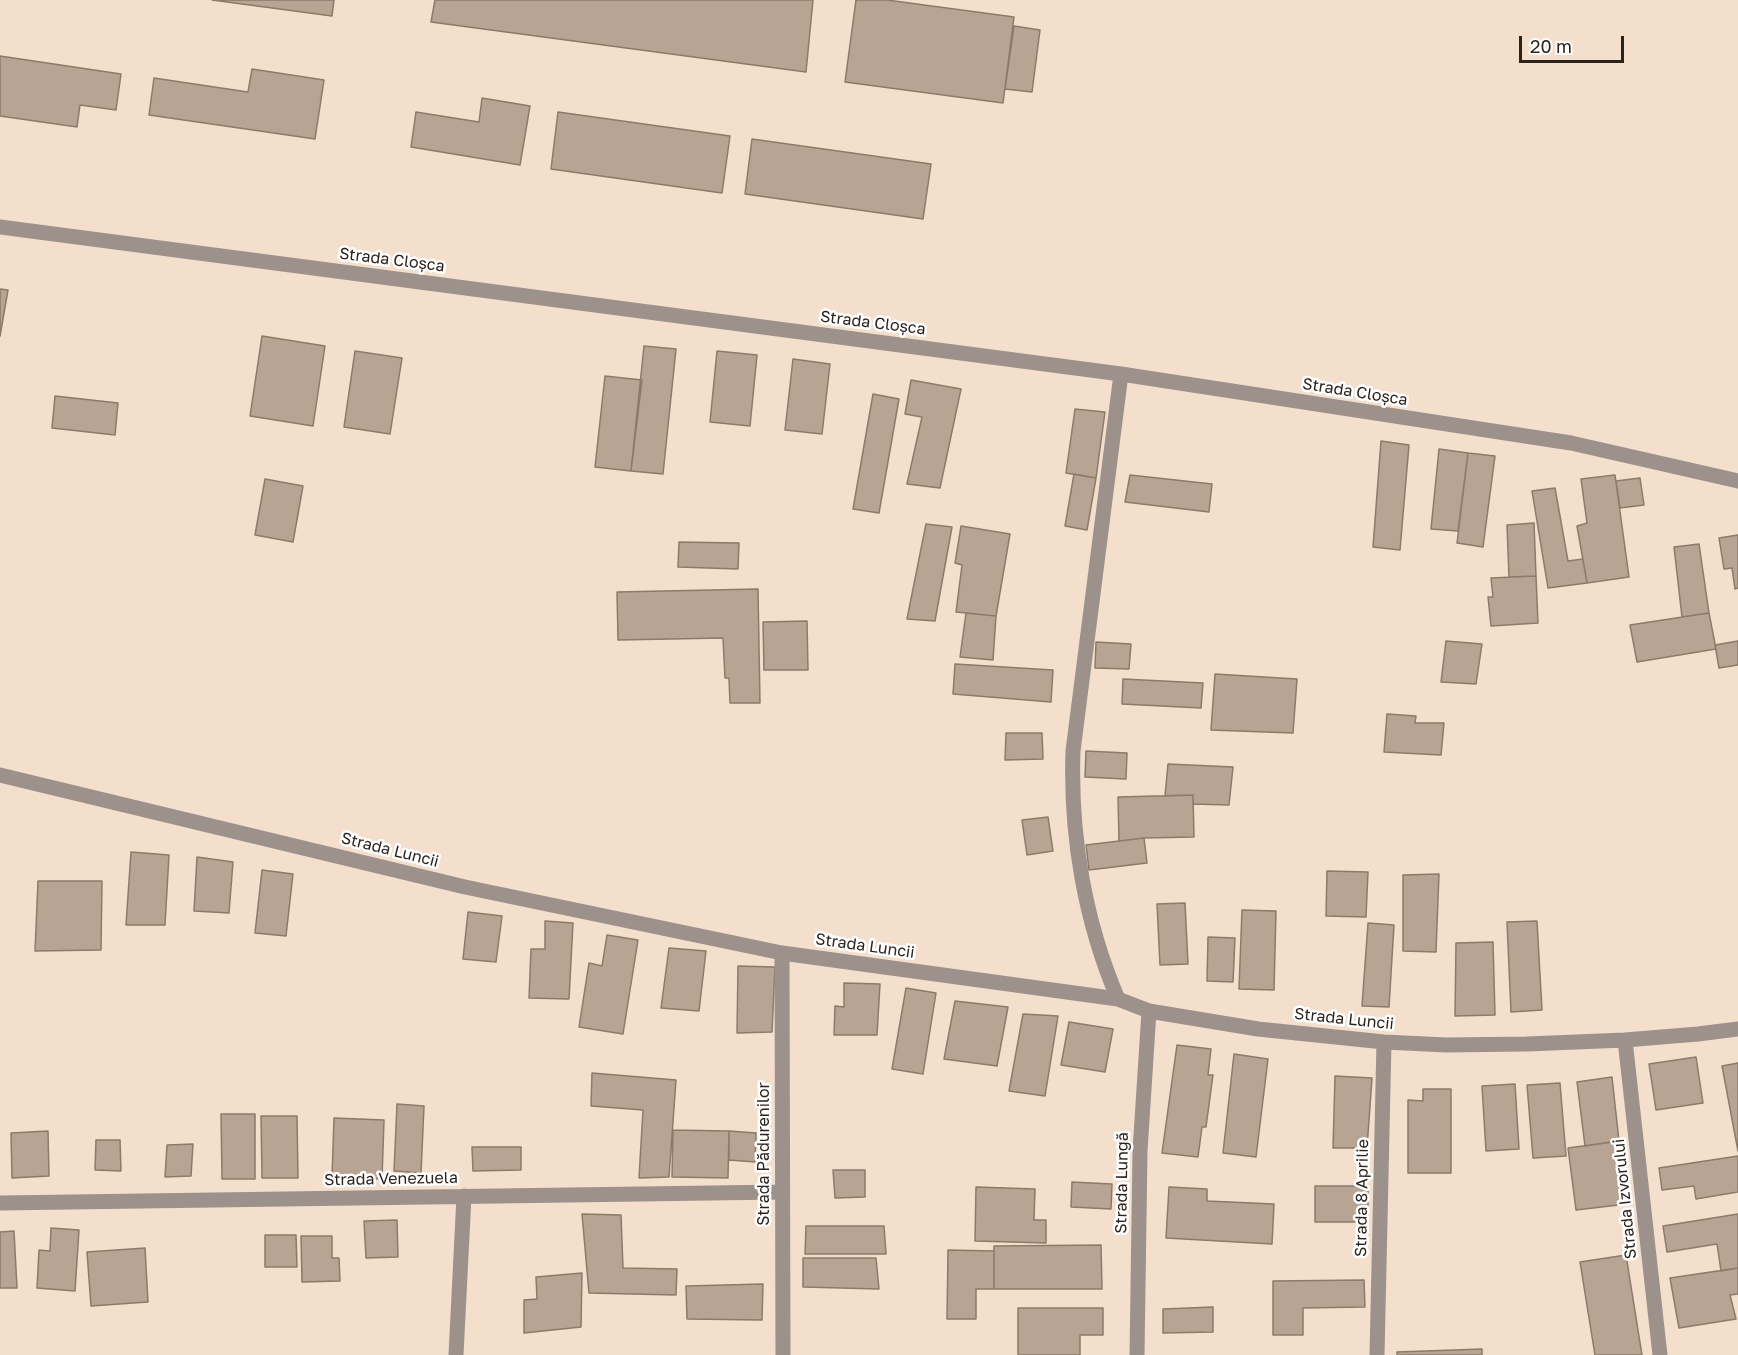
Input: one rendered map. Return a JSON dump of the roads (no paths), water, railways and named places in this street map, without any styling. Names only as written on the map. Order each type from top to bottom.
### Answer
[{"type":"street","name":"Strada Cloșca","points":[[0,227],[1121,374],[1571,443],[1738,481]]},
{"type":"street","points":[[1118,999],[1105,968],[1082,876],[1073,821],[1072,786],[1073,751],[1121,374]]},
{"type":"street","name":"Strada Luncii","points":[[0,775],[465,887],[782,953],[1118,999],[1149,1011],[1258,1029],[1384,1042],[1446,1045],[1625,1040],[1738,1029]]},
{"type":"street","name":"Strada Pădurenilor","points":[[782,953],[783,1355]]},
{"type":"street","name":"Strada Lungă","points":[[1137,1355],[1140,1151],[1149,1011]]},
{"type":"street","name":"Strada Izvorului","points":[[1625,1040],[1660,1355]]},
{"type":"street","name":"Strada 8 Aprilie","points":[[1377,1355],[1384,1042]]},
{"type":"street","name":"Strada Venezuela","points":[[0,1203],[782,1192]]},
{"type":"street","points":[[456,1355],[464,1196]]}]
